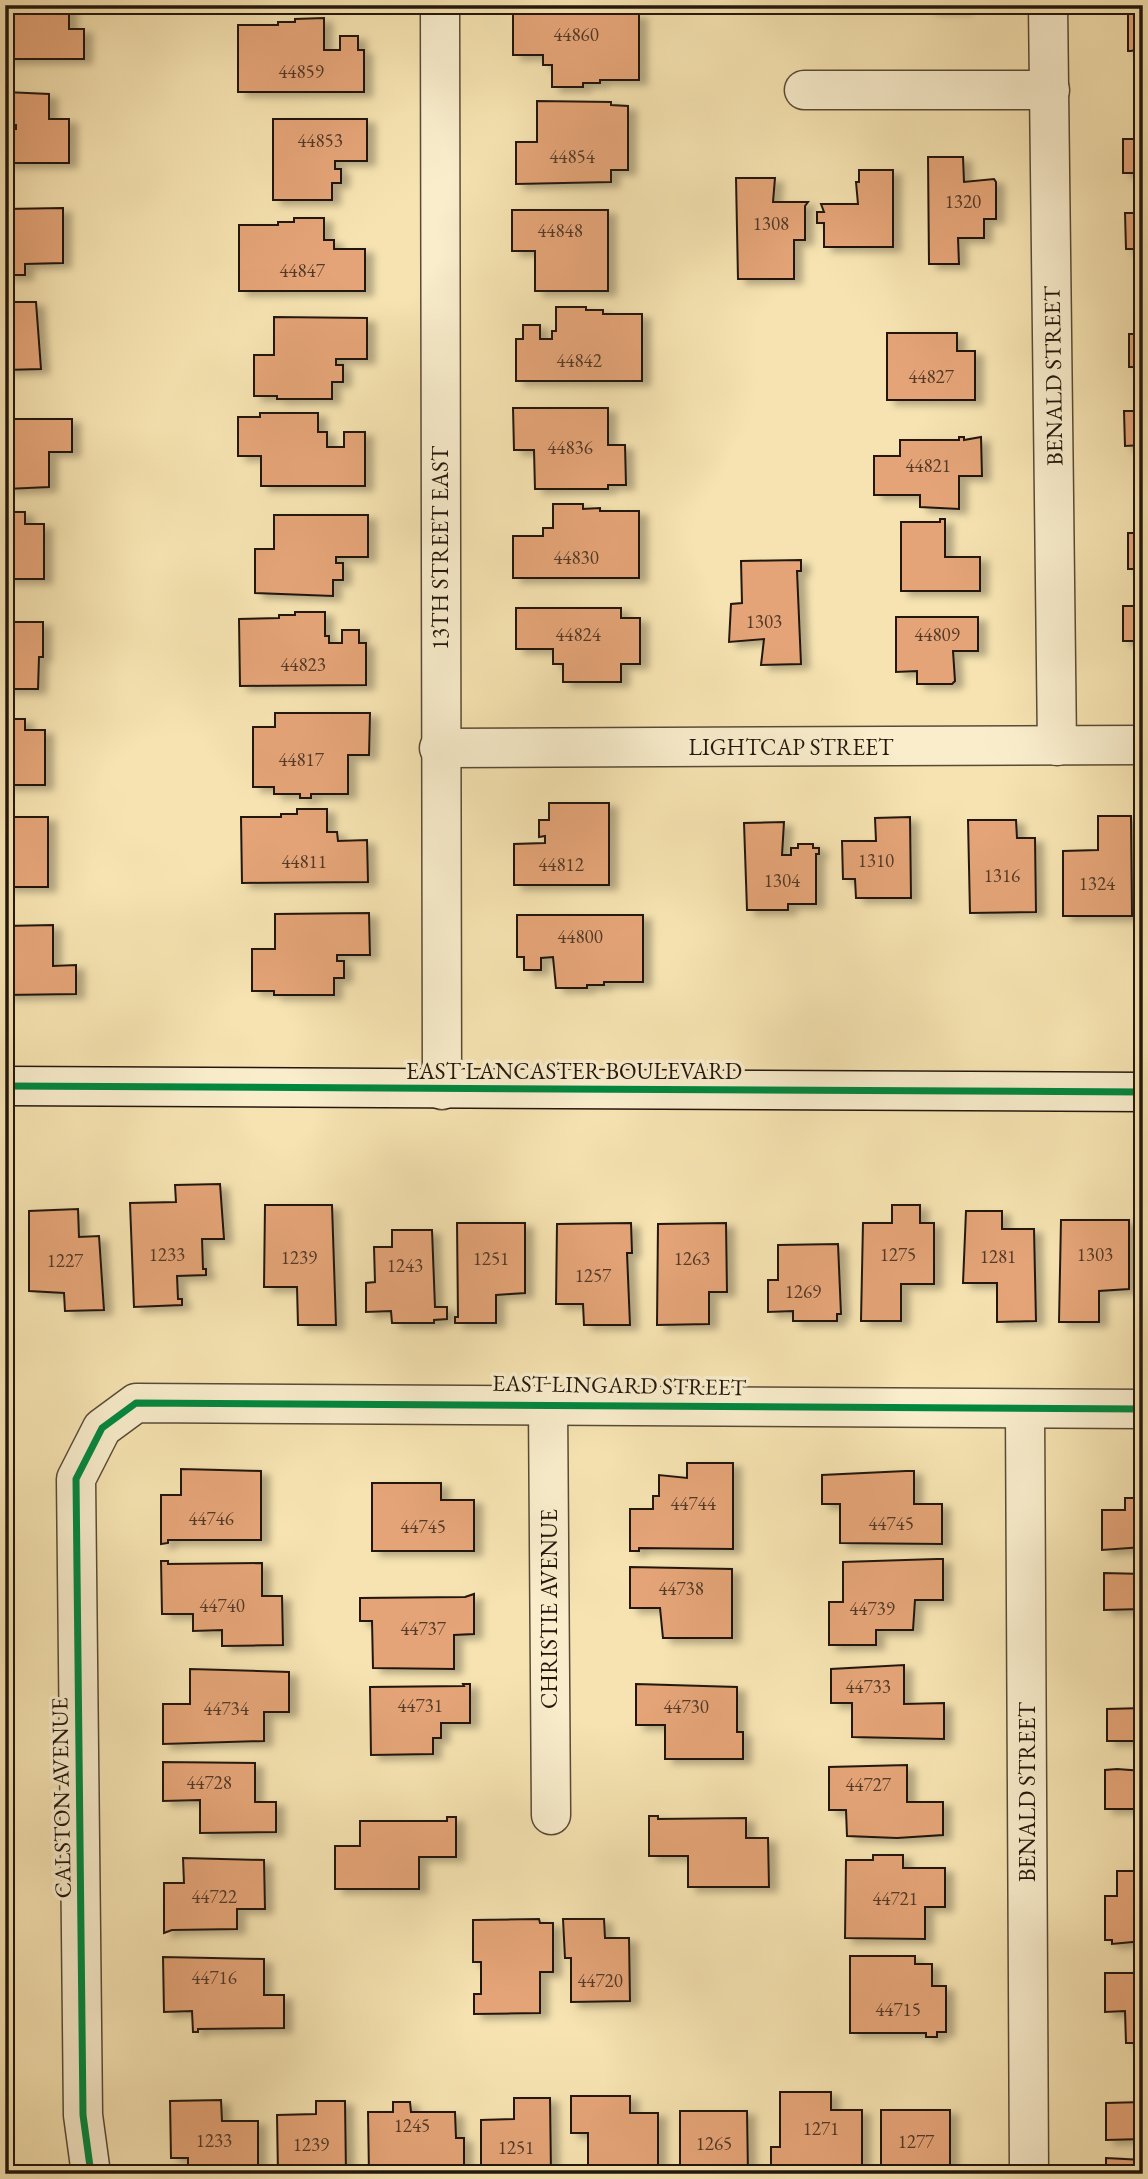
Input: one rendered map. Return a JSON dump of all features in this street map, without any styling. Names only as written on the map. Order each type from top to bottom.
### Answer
[{"type":"street","name":"13TH STREET EAST","points":[[440,5],[439,748],[442,1090]]},
{"type":"street","name":"BENALD STREET","points":[[1048,5],[1058,746]]},
{"type":"street","points":[[804,90],[1049,90]]},
{"type":"street","name":"LIGHTCAP STREET","points":[[439,748],[1143,745]]},
{"type":"street","name":"EAST LANCASTER BOULEVARD","points":[[5,1086],[1143,1092]]},
{"type":"street","name":"EAST LINGARD STREET","points":[[102,1428],[136,1403],[548,1403],[1143,1409]]},
{"type":"street","name":"CHRISTIE AVENUE","points":[[548,1403],[551,1815]]},
{"type":"street","name":"BENALD STREET","points":[[1025,1409],[1030,2174]]},
{"type":"street","name":"CALSTON AVENUE","points":[[91,2174],[83,2115],[76,1479],[102,1428]]},
{"type":"building","points":[[5,5],[69,5],[69,29],[84,29],[84,59],[5,59],[5,37],[13,37],[13,25],[5,25]]},
{"type":"building","points":[[928,5],[964,5],[964,9],[928,9]]},
{"type":"building","points":[[1128,12],[1143,12],[1143,48],[1131,51],[1128,51]]},
{"type":"building","points":[[513,14],[639,14],[639,80],[600,80],[600,83],[583,83],[583,87],[552,87],[552,65],[543,65],[543,55],[513,55]]},
{"type":"building","points":[[324,18],[324,50],[340,50],[340,36],[358,36],[358,50],[364,50],[364,92],[238,92],[238,25],[278,25],[278,22],[295,22],[295,19]]},
{"type":"building","points":[[5,92],[49,94],[49,119],[69,119],[69,163],[5,163],[5,129],[16,129],[16,125],[5,125]]},
{"type":"building","points":[[537,101],[611,102],[611,105],[628,106],[628,170],[611,170],[611,182],[516,184],[516,142],[537,142]]},
{"type":"building","points":[[273,119],[367,119],[367,161],[335,161],[335,169],[341,169],[341,183],[332,183],[332,200],[273,200]]},
{"type":"building","points":[[1123,139],[1143,139],[1143,173],[1123,173]]},
{"type":"building","points":[[928,157],[963,157],[964,182],[994,179],[996,182],[996,219],[984,219],[984,238],[958,238],[959,264],[929,264]]},
{"type":"building","points":[[859,170],[893,170],[893,247],[824,247],[824,223],[817,223],[817,212],[824,212],[821,204],[858,204],[856,182],[859,182]]},
{"type":"building","points":[[736,178],[775,178],[773,202],[808,202],[805,206],[805,240],[794,240],[794,279],[738,279]]},
{"type":"building","points":[[63,208],[63,263],[25,264],[25,275],[5,275],[5,209]]},
{"type":"building","points":[[512,210],[608,210],[608,291],[535,291],[535,251],[512,251]]},
{"type":"building","points":[[1125,213],[1143,213],[1143,249],[1126,249]]},
{"type":"building","points":[[294,218],[324,218],[324,240],[334,240],[334,249],[365,249],[365,291],[239,291],[239,225],[278,225],[278,222],[294,222]]},
{"type":"building","points":[[5,302],[36,302],[41,369],[5,370]]},
{"type":"building","points":[[556,307],[586,307],[586,310],[603,310],[603,314],[642,314],[642,381],[516,381],[516,339],[523,339],[523,325],[540,325],[540,339],[552,339],[552,331],[556,331]]},
{"type":"building","points":[[274,317],[367,318],[367,359],[336,359],[336,365],[343,365],[343,382],[332,382],[332,399],[277,399],[277,396],[254,396],[254,355],[274,355]]},
{"type":"building","points":[[887,333],[957,333],[957,351],[975,351],[975,400],[887,400]]},
{"type":"building","points":[[1129,334],[1143,334],[1143,367],[1129,367]]},
{"type":"building","points":[[513,408],[608,408],[608,445],[625,445],[626,485],[608,485],[608,489],[535,489],[534,450],[514,450]]},
{"type":"building","points":[[1124,411],[1143,411],[1143,445],[1125,446]]},
{"type":"building","points":[[260,413],[318,413],[318,432],[327,432],[327,447],[344,447],[344,432],[365,432],[365,486],[261,486],[261,456],[238,456],[238,417],[260,417]]},
{"type":"building","points":[[5,419],[72,419],[72,452],[49,452],[49,487],[6,489]]},
{"type":"building","points":[[959,437],[964,437],[964,440],[981,437],[982,476],[959,476],[959,509],[920,507],[920,495],[874,495],[874,456],[900,456],[900,440],[959,440]]},
{"type":"building","points":[[553,504],[583,504],[583,509],[600,508],[600,511],[639,511],[639,578],[513,578],[513,536],[543,536],[543,528],[553,528]]},
{"type":"building","points":[[5,512],[25,512],[25,524],[44,524],[44,579],[5,579]]},
{"type":"building","points":[[274,515],[368,515],[368,557],[336,557],[336,563],[343,563],[343,580],[333,580],[333,596],[255,593],[255,549],[274,549]]},
{"type":"building","points":[[940,519],[945,519],[945,557],[980,557],[980,591],[901,591],[901,522],[940,522]]},
{"type":"building","points":[[1128,533],[1143,533],[1143,569],[1128,569]]},
{"type":"building","points":[[801,560],[801,571],[797,571],[801,664],[761,665],[764,639],[729,642],[731,604],[742,603],[741,561]]},
{"type":"building","points":[[1123,606],[1143,606],[1143,641],[1123,641]]},
{"type":"building","points":[[516,608],[621,608],[621,618],[640,618],[640,664],[621,664],[621,682],[563,682],[563,664],[553,664],[553,649],[516,649]]},
{"type":"building","points":[[295,612],[325,612],[325,636],[329,636],[329,643],[342,643],[342,630],[359,630],[359,643],[366,643],[366,685],[240,686],[239,619],[279,618],[279,615],[295,615]]},
{"type":"building","points":[[896,617],[978,617],[978,651],[953,651],[955,681],[952,684],[917,684],[917,671],[896,672]]},
{"type":"building","points":[[5,622],[43,622],[43,657],[39,657],[38,689],[5,689]]},
{"type":"building","points":[[275,713],[370,713],[369,755],[348,755],[348,794],[311,794],[311,798],[300,798],[300,794],[274,794],[274,787],[253,787],[253,727],[275,727]]},
{"type":"building","points":[[5,719],[25,719],[25,730],[45,730],[45,785],[5,785]]},
{"type":"building","points":[[549,803],[609,803],[609,885],[514,885],[514,844],[545,843],[545,836],[539,837],[539,820],[549,820]]},
{"type":"building","points":[[297,809],[327,809],[327,832],[337,832],[338,841],[367,840],[368,882],[242,883],[241,817],[281,817],[281,814],[297,814]]},
{"type":"building","points":[[1098,816],[1131,816],[1132,916],[1063,916],[1063,851],[1098,850]]},
{"type":"building","points":[[5,817],[48,817],[48,887],[5,887],[5,852],[10,852]]},
{"type":"building","points":[[910,817],[911,898],[856,898],[855,879],[843,879],[842,841],[876,841],[875,818]]},
{"type":"building","points":[[968,820],[1016,820],[1017,838],[1035,838],[1036,912],[970,913]]},
{"type":"building","points":[[784,822],[782,855],[791,855],[791,848],[798,848],[798,844],[813,844],[813,848],[819,848],[819,854],[816,854],[816,904],[788,904],[788,910],[747,910],[744,823]]},
{"type":"building","points":[[369,913],[370,955],[337,955],[337,961],[344,961],[344,978],[334,978],[334,995],[274,995],[274,991],[252,991],[252,949],[275,949],[275,914]]},
{"type":"building","points":[[517,915],[643,915],[643,982],[604,982],[604,985],[587,985],[587,988],[556,988],[553,957],[541,958],[541,970],[524,970],[524,957],[517,957]]},
{"type":"building","points":[[53,925],[53,966],[76,965],[76,994],[5,995],[5,926]]},
{"type":"building","points":[[220,1184],[224,1239],[202,1239],[203,1269],[206,1269],[206,1275],[177,1276],[178,1299],[182,1299],[182,1305],[134,1307],[130,1203],[176,1202],[175,1185]]},
{"type":"building","points":[[265,1205],[332,1205],[336,1325],[298,1325],[297,1287],[264,1287]]},
{"type":"building","points":[[892,1205],[920,1205],[920,1223],[934,1223],[934,1284],[901,1284],[901,1321],[861,1321],[863,1223],[892,1223]]},
{"type":"building","points":[[78,1209],[79,1237],[99,1236],[104,1310],[65,1311],[64,1293],[29,1291],[29,1211]]},
{"type":"building","points":[[966,1211],[1002,1211],[1002,1229],[1034,1229],[1036,1321],[997,1322],[997,1283],[963,1283]]},
{"type":"building","points":[[1061,1220],[1129,1220],[1129,1289],[1099,1291],[1099,1322],[1059,1322]]},
{"type":"building","points":[[457,1223],[525,1223],[525,1293],[496,1295],[496,1323],[455,1323],[455,1317],[458,1317]]},
{"type":"building","points":[[631,1223],[632,1253],[627,1253],[630,1325],[584,1325],[583,1304],[556,1304],[557,1224]]},
{"type":"building","points":[[726,1223],[727,1292],[709,1292],[709,1324],[657,1325],[658,1224]]},
{"type":"building","points":[[392,1230],[432,1230],[435,1307],[447,1307],[447,1319],[434,1320],[434,1323],[392,1323],[391,1311],[366,1312],[366,1283],[375,1282],[374,1247],[392,1247]]},
{"type":"building","points":[[838,1244],[841,1314],[837,1314],[837,1321],[793,1321],[793,1311],[768,1312],[768,1280],[778,1280],[778,1245]]},
{"type":"building","points":[[687,1463],[733,1463],[733,1549],[639,1548],[639,1551],[630,1551],[630,1509],[653,1509],[653,1496],[659,1496],[659,1475],[687,1478]]},
{"type":"building","points":[[181,1469],[261,1471],[261,1540],[168,1540],[168,1543],[161,1544],[161,1495],[181,1495]]},
{"type":"building","points":[[914,1471],[914,1504],[942,1504],[942,1544],[840,1543],[840,1504],[822,1504],[822,1475]]},
{"type":"building","points":[[1134,1479],[1143,1479],[1143,1547],[1102,1550],[1102,1510],[1125,1510],[1125,1498],[1134,1498]]},
{"type":"building","points":[[372,1483],[441,1483],[441,1500],[474,1500],[474,1551],[372,1551]]},
{"type":"building","points":[[943,1559],[943,1600],[915,1600],[913,1630],[876,1630],[876,1645],[829,1645],[829,1602],[843,1602],[843,1562]]},
{"type":"building","points":[[161,1561],[168,1561],[168,1564],[262,1563],[262,1596],[282,1596],[283,1645],[222,1646],[222,1630],[193,1631],[193,1614],[162,1614]]},
{"type":"building","points":[[630,1567],[732,1569],[732,1638],[663,1638],[660,1608],[630,1608]]},
{"type":"building","points":[[1104,1573],[1143,1574],[1143,1643],[1141,1609],[1104,1610]]},
{"type":"building","points":[[474,1594],[474,1634],[454,1635],[454,1669],[373,1668],[372,1621],[360,1621],[360,1598],[465,1597]]},
{"type":"building","points":[[904,1665],[904,1704],[944,1703],[944,1739],[852,1737],[852,1703],[831,1703],[831,1669]]},
{"type":"building","points":[[190,1669],[289,1672],[289,1712],[264,1712],[264,1741],[163,1744],[163,1704],[190,1704]]},
{"type":"building","points":[[463,1684],[470,1684],[470,1723],[441,1723],[441,1738],[433,1738],[433,1754],[371,1755],[370,1687],[464,1686]]},
{"type":"building","points":[[636,1684],[737,1687],[737,1732],[743,1732],[743,1759],[665,1759],[665,1725],[636,1725]]},
{"type":"building","points":[[1143,1708],[1143,1741],[1107,1741],[1107,1709]]},
{"type":"building","points":[[163,1762],[255,1763],[255,1802],[276,1802],[276,1832],[200,1833],[200,1800],[163,1801]]},
{"type":"building","points":[[907,1765],[907,1802],[943,1802],[943,1835],[897,1838],[847,1836],[846,1810],[829,1810],[829,1767]]},
{"type":"building","points":[[1105,1770],[1143,1771],[1143,1809],[1105,1809]]},
{"type":"building","points":[[649,1816],[658,1816],[658,1819],[746,1818],[746,1838],[768,1838],[769,1887],[688,1887],[688,1856],[649,1856]]},
{"type":"building","points":[[447,1817],[456,1817],[456,1857],[419,1857],[419,1889],[335,1889],[335,1846],[360,1846],[360,1821],[447,1821]]},
{"type":"building","points":[[873,1855],[903,1855],[903,1868],[945,1868],[945,1907],[925,1907],[925,1939],[845,1938],[846,1860],[873,1860]]},
{"type":"building","points":[[183,1858],[264,1860],[265,1909],[237,1909],[237,1929],[172,1930],[164,1933],[164,1883],[184,1883]]},
{"type":"building","points":[[1117,1871],[1143,1871],[1143,1941],[1112,1944],[1112,1940],[1105,1940],[1105,1896],[1117,1896]]},
{"type":"building","points":[[539,1919],[540,1923],[553,1923],[553,1972],[540,1972],[540,2013],[474,2014],[474,1994],[481,1994],[481,1962],[473,1962],[473,1920]]},
{"type":"building","points":[[563,1919],[604,1919],[605,1938],[629,1938],[630,2001],[571,2002],[571,1958],[565,1958]]},
{"type":"building","points":[[850,1956],[915,1956],[915,1964],[932,1964],[932,1986],[946,1986],[946,2032],[937,2032],[937,2037],[926,2037],[926,2033],[850,2033]]},
{"type":"building","points":[[163,1957],[264,1959],[264,1995],[284,1995],[284,2028],[198,2029],[198,2032],[193,2032],[192,2011],[164,2012]]},
{"type":"building","points":[[1105,1973],[1143,1973],[1143,2043],[1126,2043],[1125,2011],[1105,2012]]},
{"type":"building","points":[[780,2092],[831,2092],[831,2110],[862,2110],[862,2174],[771,2174],[771,2147],[780,2147]]},
{"type":"building","points":[[571,2096],[630,2096],[630,2113],[658,2113],[658,2174],[588,2173],[588,2133],[571,2133]]},
{"type":"building","points":[[514,2098],[550,2098],[551,2174],[481,2174],[481,2120],[514,2119]]},
{"type":"building","points":[[221,2100],[222,2121],[258,2121],[258,2174],[188,2174],[188,2158],[171,2158],[170,2101]]},
{"type":"building","points":[[316,2101],[345,2101],[346,2174],[278,2174],[277,2115],[316,2114]]},
{"type":"building","points":[[393,2102],[410,2102],[411,2112],[455,2112],[456,2138],[464,2138],[464,2174],[369,2174],[368,2112],[393,2112]]},
{"type":"building","points":[[1143,2102],[1143,2139],[1106,2140],[1106,2103]]},
{"type":"building","points":[[881,2110],[950,2110],[950,2174],[877,2174],[881,2172]]},
{"type":"building","points":[[680,2111],[747,2111],[748,2174],[680,2174]]},
{"type":"building","points":[[1106,2158],[1143,2160],[1143,2174],[1106,2174]]},
{"type":"building","points":[[5,2163],[10,2163],[11,2174],[5,2174]]},
{"type":"cycle path","points":[[5,1086],[1143,1092]]},
{"type":"cycle path","points":[[91,2174],[83,2115],[76,1479],[102,1428],[136,1403],[1143,1409]]}]
